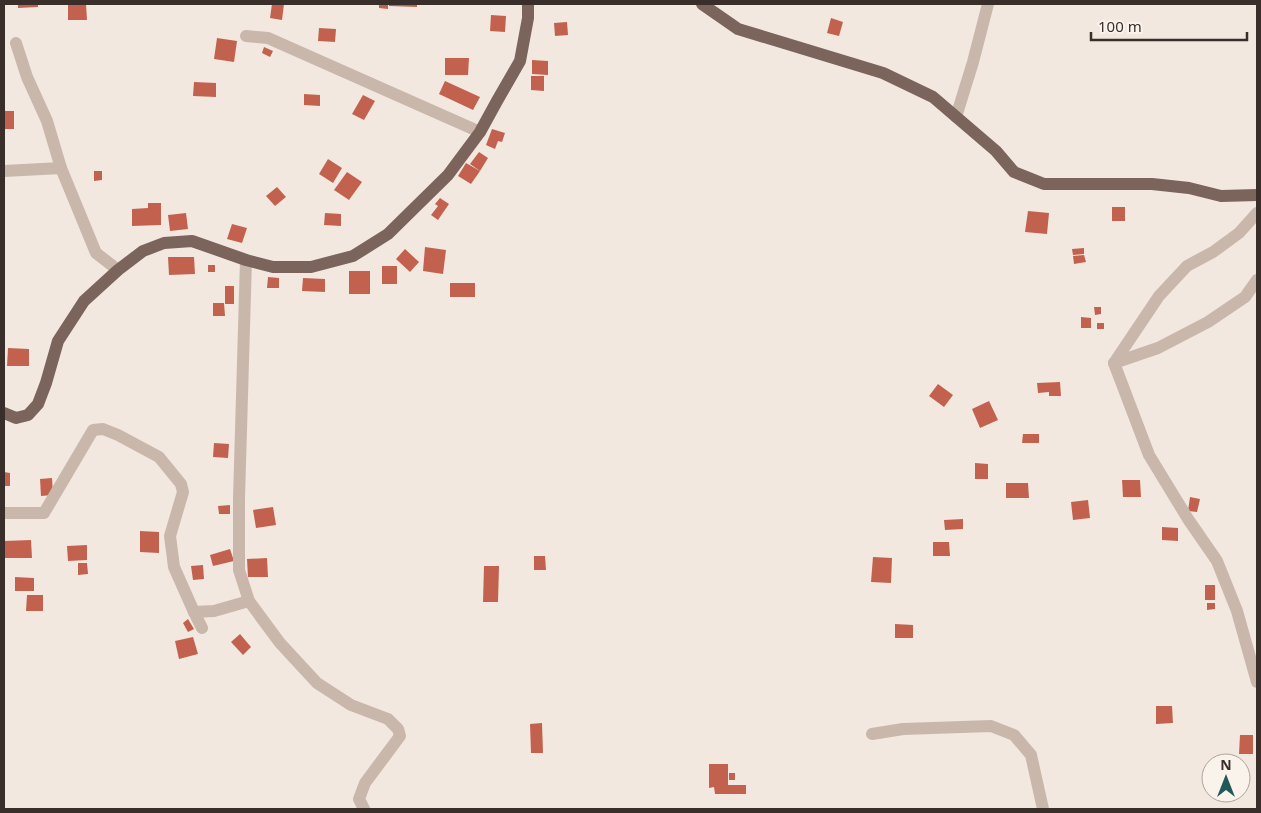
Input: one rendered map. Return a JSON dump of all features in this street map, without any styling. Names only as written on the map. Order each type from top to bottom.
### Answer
[{"type":"main road","points":[[4,413],[16,418],[28,415],[38,404],[58,341],[84,301],[118,270],[143,251],[164,243],[192,240],[246,260],[273,267],[311,267],[353,256],[388,234],[448,175],[480,132],[520,61],[528,18],[528,4]]},
{"type":"main road","points":[[702,4],[738,29],[883,73],[933,97],[996,151],[1014,172],[1044,184],[1152,184],[1189,188],[1221,196],[1257,195]]},
{"type":"street","points":[[956,117],[988,4]]},
{"type":"street","points":[[246,36],[268,38],[480,132]]},
{"type":"street","points":[[16,43],[27,77],[47,122],[61,168],[96,253],[118,270]]},
{"type":"street","points":[[4,171],[61,168]]},
{"type":"street","points":[[1114,363],[1159,296],[1188,266],[1213,252],[1239,233],[1257,213]]},
{"type":"street","points":[[246,260],[239,498],[239,570],[249,601],[280,643],[317,683],[351,705],[388,719],[398,729],[400,736],[365,783],[360,800],[364,809]]},
{"type":"street","points":[[1114,363],[1158,348],[1208,322],[1245,297],[1257,280]]},
{"type":"street","points":[[1114,363],[1149,455],[1188,519],[1217,561],[1237,611],[1257,682]]},
{"type":"street","points":[[4,513],[44,513],[94,430],[104,429],[159,457],[181,484],[183,492],[170,536],[174,566],[202,628]]},
{"type":"street","points":[[194,612],[214,611],[249,601]]},
{"type":"street","points":[[872,734],[903,729],[991,726],[1014,735],[1031,755],[1043,809]]},
{"type":"building","points":[[18,4],[38,4],[38,7],[18,8]]},
{"type":"building","points":[[68,4],[86,4],[87,20],[68,20]]},
{"type":"building","points":[[272,4],[284,4],[282,20],[270,18]]},
{"type":"building","points":[[379,4],[388,4],[388,9],[379,8]]},
{"type":"building","points":[[389,4],[417,4],[417,7],[389,6]]},
{"type":"building","points":[[491,15],[506,16],[505,32],[490,31]]},
{"type":"building","points":[[831,18],[843,22],[839,36],[827,33]]},
{"type":"building","points":[[567,22],[568,35],[555,36],[554,23]]},
{"type":"building","points":[[319,28],[336,29],[335,42],[318,41]]},
{"type":"building","points":[[217,38],[237,41],[234,62],[214,59]]},
{"type":"building","points":[[264,47],[273,51],[270,57],[262,53]]},
{"type":"building","points":[[445,58],[469,58],[468,75],[445,75]]},
{"type":"building","points":[[532,60],[548,61],[548,75],[532,74]]},
{"type":"building","points":[[531,76],[544,76],[544,91],[531,90]]},
{"type":"building","points":[[445,81],[480,97],[473,110],[439,94]]},
{"type":"building","points":[[194,82],[216,83],[216,97],[193,96]]},
{"type":"building","points":[[304,94],[320,95],[320,106],[304,105]]},
{"type":"building","points":[[363,95],[375,101],[364,120],[352,114]]},
{"type":"building","points":[[5,111],[14,111],[14,129],[4,129]]},
{"type":"building","points":[[492,129],[505,133],[502,142],[498,141],[495,149],[486,145]]},
{"type":"building","points":[[479,152],[488,158],[480,171],[470,164]]},
{"type":"building","points":[[328,159],[342,168],[333,183],[319,174]]},
{"type":"building","points":[[466,163],[480,171],[471,184],[458,176]]},
{"type":"building","points":[[94,171],[102,171],[102,180],[94,181]]},
{"type":"building","points":[[347,172],[362,182],[349,200],[334,190]]},
{"type":"building","points":[[277,187],[286,197],[275,206],[266,196]]},
{"type":"building","points":[[440,198],[449,204],[438,220],[431,215],[438,206],[435,204]]},
{"type":"building","points":[[148,203],[161,203],[161,225],[132,226],[132,209],[148,208]]},
{"type":"building","points":[[1112,207],[1125,207],[1125,221],[1112,221]]},
{"type":"building","points":[[1028,211],[1049,213],[1047,234],[1025,232]]},
{"type":"building","points":[[186,213],[188,229],[170,231],[168,215]]},
{"type":"building","points":[[325,213],[341,214],[341,226],[324,225]]},
{"type":"building","points":[[232,224],[247,228],[242,243],[227,239]]},
{"type":"building","points":[[425,247],[446,250],[443,274],[423,271]]},
{"type":"building","points":[[1084,248],[1084,254],[1073,255],[1072,249]]},
{"type":"building","points":[[405,249],[419,262],[410,272],[396,259]]},
{"type":"building","points":[[1084,255],[1086,262],[1074,264],[1073,256]]},
{"type":"building","points":[[168,257],[194,257],[195,274],[169,275]]},
{"type":"building","points":[[208,265],[215,265],[215,272],[208,272]]},
{"type":"building","points":[[382,266],[397,266],[397,284],[382,284]]},
{"type":"building","points":[[349,271],[370,271],[370,294],[349,294]]},
{"type":"building","points":[[268,277],[279,278],[279,288],[267,288]]},
{"type":"building","points":[[303,278],[325,279],[325,292],[302,291]]},
{"type":"building","points":[[450,283],[475,283],[475,297],[450,297]]},
{"type":"building","points":[[225,286],[234,286],[234,304],[225,304]]},
{"type":"building","points":[[213,303],[224,303],[225,316],[213,316]]},
{"type":"building","points":[[1094,307],[1101,307],[1101,314],[1095,315]]},
{"type":"building","points":[[1081,317],[1091,318],[1091,328],[1081,328]]},
{"type":"building","points":[[1097,323],[1104,323],[1104,329],[1097,329]]},
{"type":"building","points":[[8,348],[29,349],[29,366],[7,366]]},
{"type":"building","points":[[1060,382],[1061,396],[1049,396],[1049,392],[1038,393],[1037,383]]},
{"type":"building","points":[[938,384],[953,395],[944,407],[929,396]]},
{"type":"building","points":[[989,401],[998,420],[980,428],[972,409]]},
{"type":"building","points":[[1023,434],[1039,434],[1039,443],[1022,443]]},
{"type":"building","points":[[214,443],[229,444],[228,458],[213,457]]},
{"type":"building","points":[[975,463],[988,464],[988,479],[975,479]]},
{"type":"building","points":[[4,472],[10,473],[10,486],[4,486]]},
{"type":"building","points":[[52,478],[53,495],[41,496],[40,479]]},
{"type":"building","points":[[1122,480],[1140,480],[1141,497],[1123,497]]},
{"type":"building","points":[[1006,483],[1028,483],[1029,498],[1006,498]]},
{"type":"building","points":[[1190,497],[1200,499],[1197,512],[1188,511]]},
{"type":"building","points":[[1088,500],[1090,518],[1073,520],[1071,502]]},
{"type":"building","points":[[230,505],[230,514],[219,514],[218,506]]},
{"type":"building","points":[[273,507],[276,525],[256,528],[253,510]]},
{"type":"building","points":[[963,519],[963,529],[945,530],[944,520]]},
{"type":"building","points":[[1162,527],[1178,528],[1178,541],[1162,540]]},
{"type":"building","points":[[140,531],[159,532],[159,553],[140,552]]},
{"type":"building","points":[[31,540],[32,558],[4,558],[4,541]]},
{"type":"building","points":[[933,542],[949,542],[950,556],[933,556]]},
{"type":"building","points":[[87,545],[87,560],[68,561],[67,546]]},
{"type":"building","points":[[230,549],[234,561],[213,566],[210,555]]},
{"type":"building","points":[[534,556],[545,556],[546,570],[534,570]]},
{"type":"building","points":[[873,557],[892,558],[891,583],[871,582]]},
{"type":"building","points":[[267,558],[268,577],[248,577],[247,559]]},
{"type":"building","points":[[78,563],[87,563],[88,574],[78,575]]},
{"type":"building","points":[[203,565],[204,579],[193,580],[191,566]]},
{"type":"building","points":[[484,566],[499,566],[498,602],[483,602]]},
{"type":"building","points":[[15,577],[34,578],[34,591],[15,591]]},
{"type":"building","points":[[1205,585],[1215,585],[1215,600],[1205,600]]},
{"type":"building","points":[[27,595],[43,595],[43,611],[26,611]]},
{"type":"building","points":[[1207,603],[1215,603],[1215,609],[1207,610]]},
{"type":"building","points":[[188,619],[194,629],[188,632],[183,623]]},
{"type":"building","points":[[895,624],[913,625],[913,638],[895,638]]},
{"type":"building","points":[[240,634],[251,647],[243,655],[231,642]]},
{"type":"building","points":[[193,637],[198,654],[179,659],[175,641]]},
{"type":"building","points":[[1156,706],[1172,706],[1173,723],[1156,724]]},
{"type":"building","points":[[542,723],[543,753],[531,753],[530,724]]},
{"type":"building","points":[[1240,735],[1253,735],[1253,754],[1239,753]]},
{"type":"building","points":[[709,764],[728,764],[728,785],[746,785],[746,794],[715,794],[714,787],[709,788]]},
{"type":"building","points":[[729,773],[735,773],[735,780],[729,780]]}]
